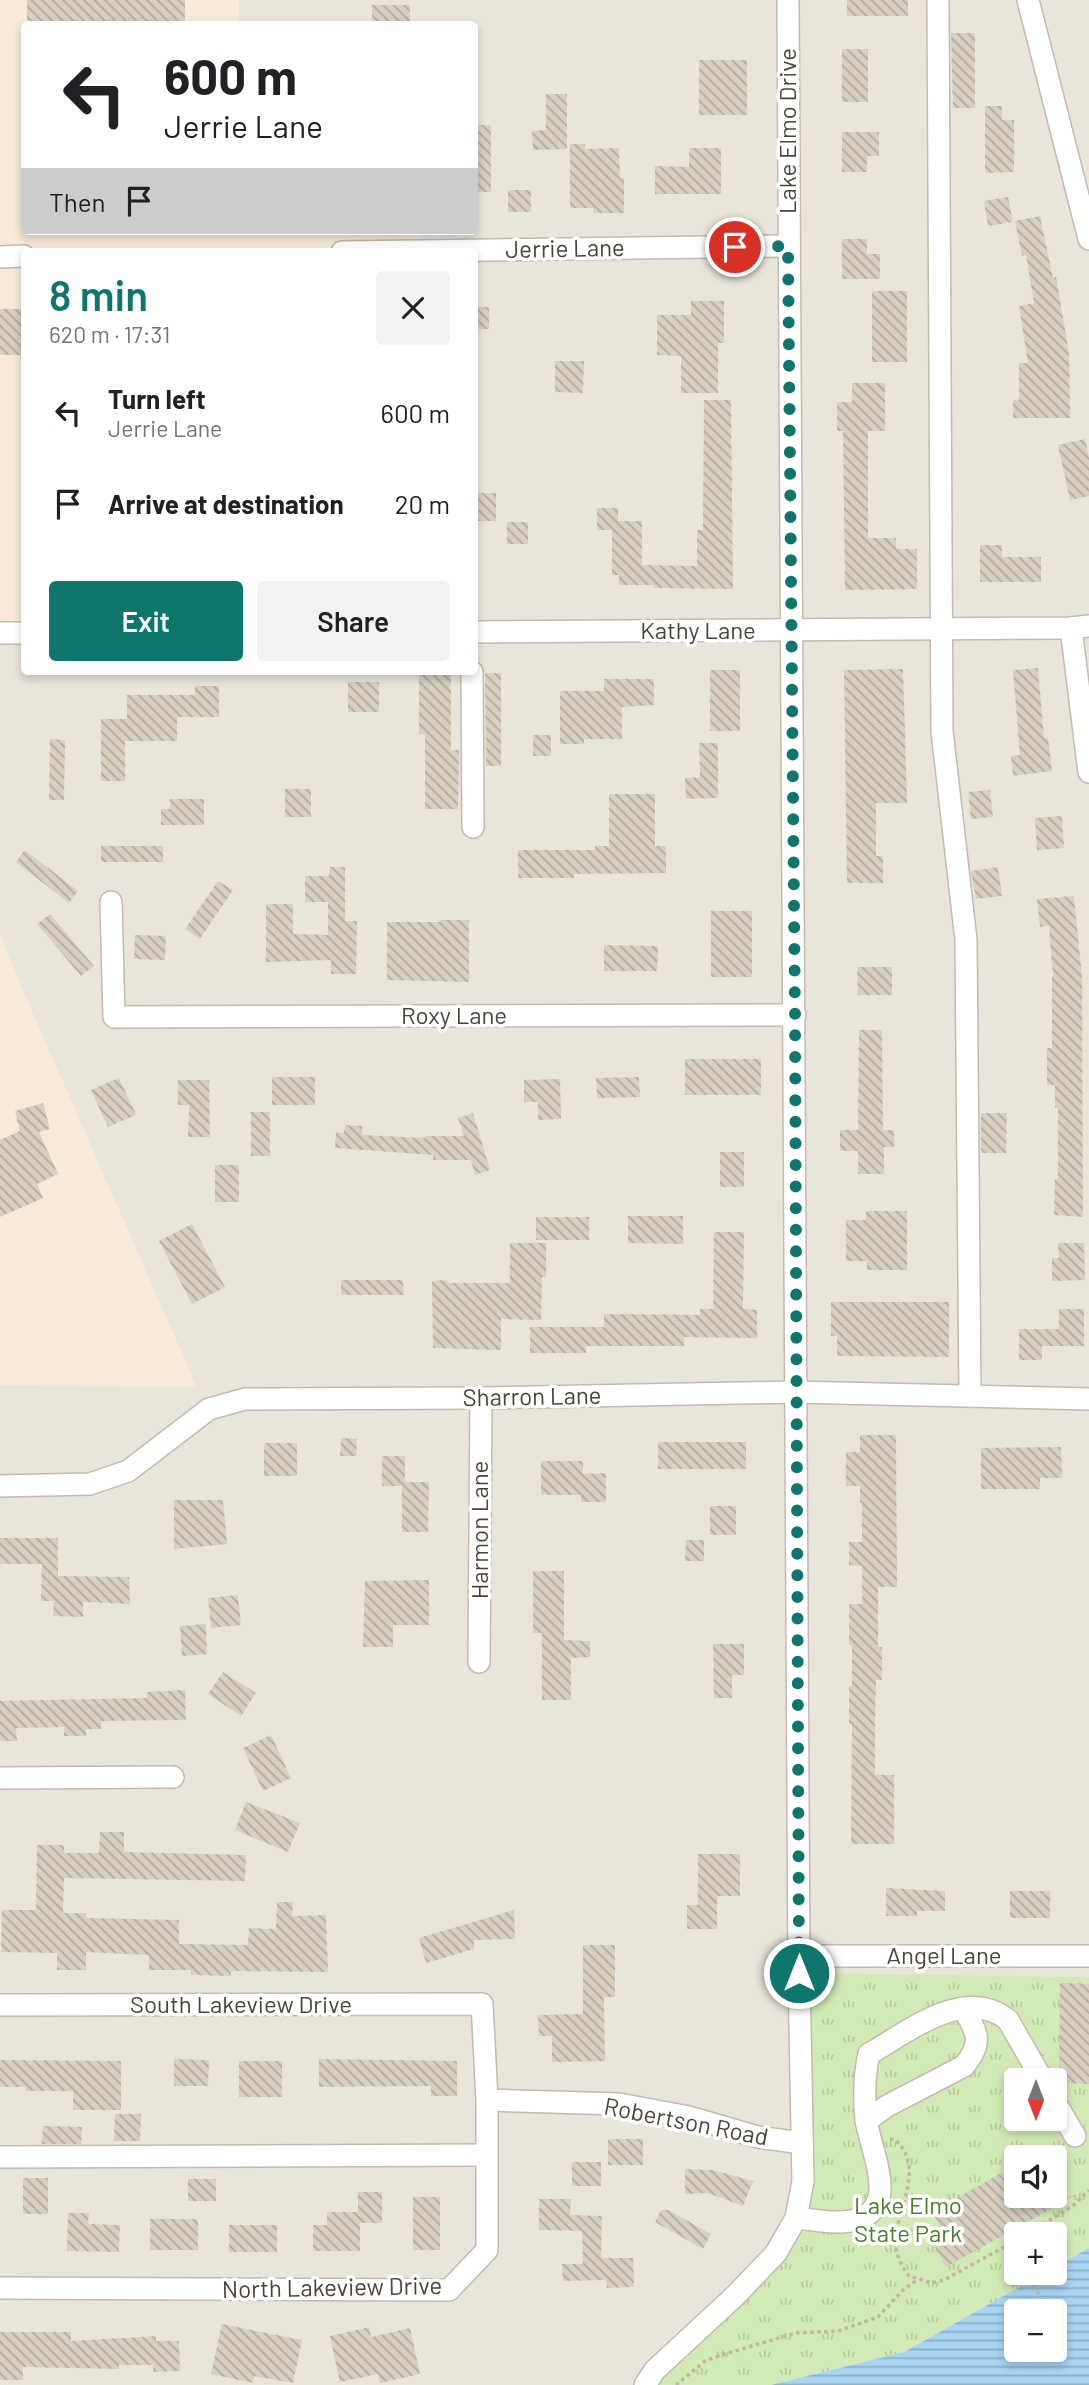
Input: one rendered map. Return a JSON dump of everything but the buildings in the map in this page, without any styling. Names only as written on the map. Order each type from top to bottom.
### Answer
[{"type":"street","name":"Lake Elmo Drive","points":[[645,2385],[655,2370],[736,2295],[776,2253],[796,2218],[803,2181],[795,1392],[788,0]]},
{"type":"street","points":[[938,0],[942,731],[966,940],[970,1396]]},
{"type":"street","points":[[1028,0],[1089,239]]},
{"type":"street","name":"Jerrie Lane","points":[[478,250],[788,246]]},
{"type":"street","points":[[0,257],[21,256]]},
{"type":"street","points":[[1080,627],[1089,772]]},
{"type":"street","name":"Kathy Lane","points":[[478,632],[1080,627]]},
{"type":"street","points":[[0,633],[21,633]]},
{"type":"street","points":[[472,675],[473,827]]},
{"type":"street","name":"Roxy Lane","points":[[111,902],[114,1017],[795,1015]]},
{"type":"street","name":"Sharron Lane","points":[[0,1486],[90,1484],[128,1471],[209,1409],[246,1399],[795,1392],[1089,1399]]},
{"type":"street","name":"Harmon Lane","points":[[480,1662],[481,1398]]},
{"type":"street","points":[[0,1778],[173,1777]]},
{"type":"street","name":"Angel Lane","points":[[799,1956],[1089,1956]]},
{"type":"street","name":"South Lakeview Drive","points":[[0,2005],[482,2004]]},
{"type":"street","name":"North Lakeview Drive","points":[[0,2288],[449,2291],[487,2249],[487,2100],[482,2004]]},
{"type":"street","points":[[796,2218],[838,2222],[860,2219],[873,2211],[879,2198],[880,2175],[869,2131],[865,2072],[869,2054],[940,2014],[963,2008],[984,2007],[1008,2020],[1036,2068]]},
{"type":"street","points":[[869,2131],[887,2106],[964,2066],[973,2055],[977,2044],[975,2029],[963,2008]]},
{"type":"street","name":"Robertson Road","points":[[487,2100],[619,2104],[689,2117],[758,2137],[802,2143]]},
{"type":"street","points":[[1068,2124],[1075,2136]]},
{"type":"street","points":[[0,2157],[487,2155]]},
{"type":"path","points":[[869,2131],[894,2139],[902,2146],[908,2160],[909,2178],[896,2235],[896,2249],[909,2276],[932,2283],[944,2280],[1004,2247]]},
{"type":"path","points":[[1047,2222],[1073,2206],[1089,2190]]},
{"type":"path","points":[[676,2385],[705,2361],[722,2355],[796,2333],[838,2331],[878,2317],[903,2290],[917,2280]]},
{"type":"shaded area","points":[[0,0],[239,0],[239,21],[21,21],[21,235],[417,235],[417,248],[21,248],[21,633],[0,633]]},
{"type":"shaded area","points":[[239,0],[1089,0],[1089,1977],[799,1974],[796,2218],[645,2385],[0,2385],[0,1385],[196,1386],[0,935],[0,633],[21,633],[21,675],[478,675],[478,248],[417,248],[417,235],[478,235],[478,21],[239,21]]},
{"type":"shaded area","points":[[0,935],[21,987],[196,1387],[0,1385]]},
{"type":"green space","name":"Lake Elmo State Park","points":[[799,1973],[1089,1977],[1089,2248],[1067,2260],[1067,2222],[1004,2222],[1004,2285],[1023,2285],[904,2352],[771,2385],[645,2385],[796,2218]]},
{"type":"water","points":[[1089,2248],[1089,2385],[771,2385],[904,2352],[1023,2285],[1067,2285],[1067,2260]]},
{"type":"route","points":[[735,247],[788,246],[795,1015],[799,1973]]}]
